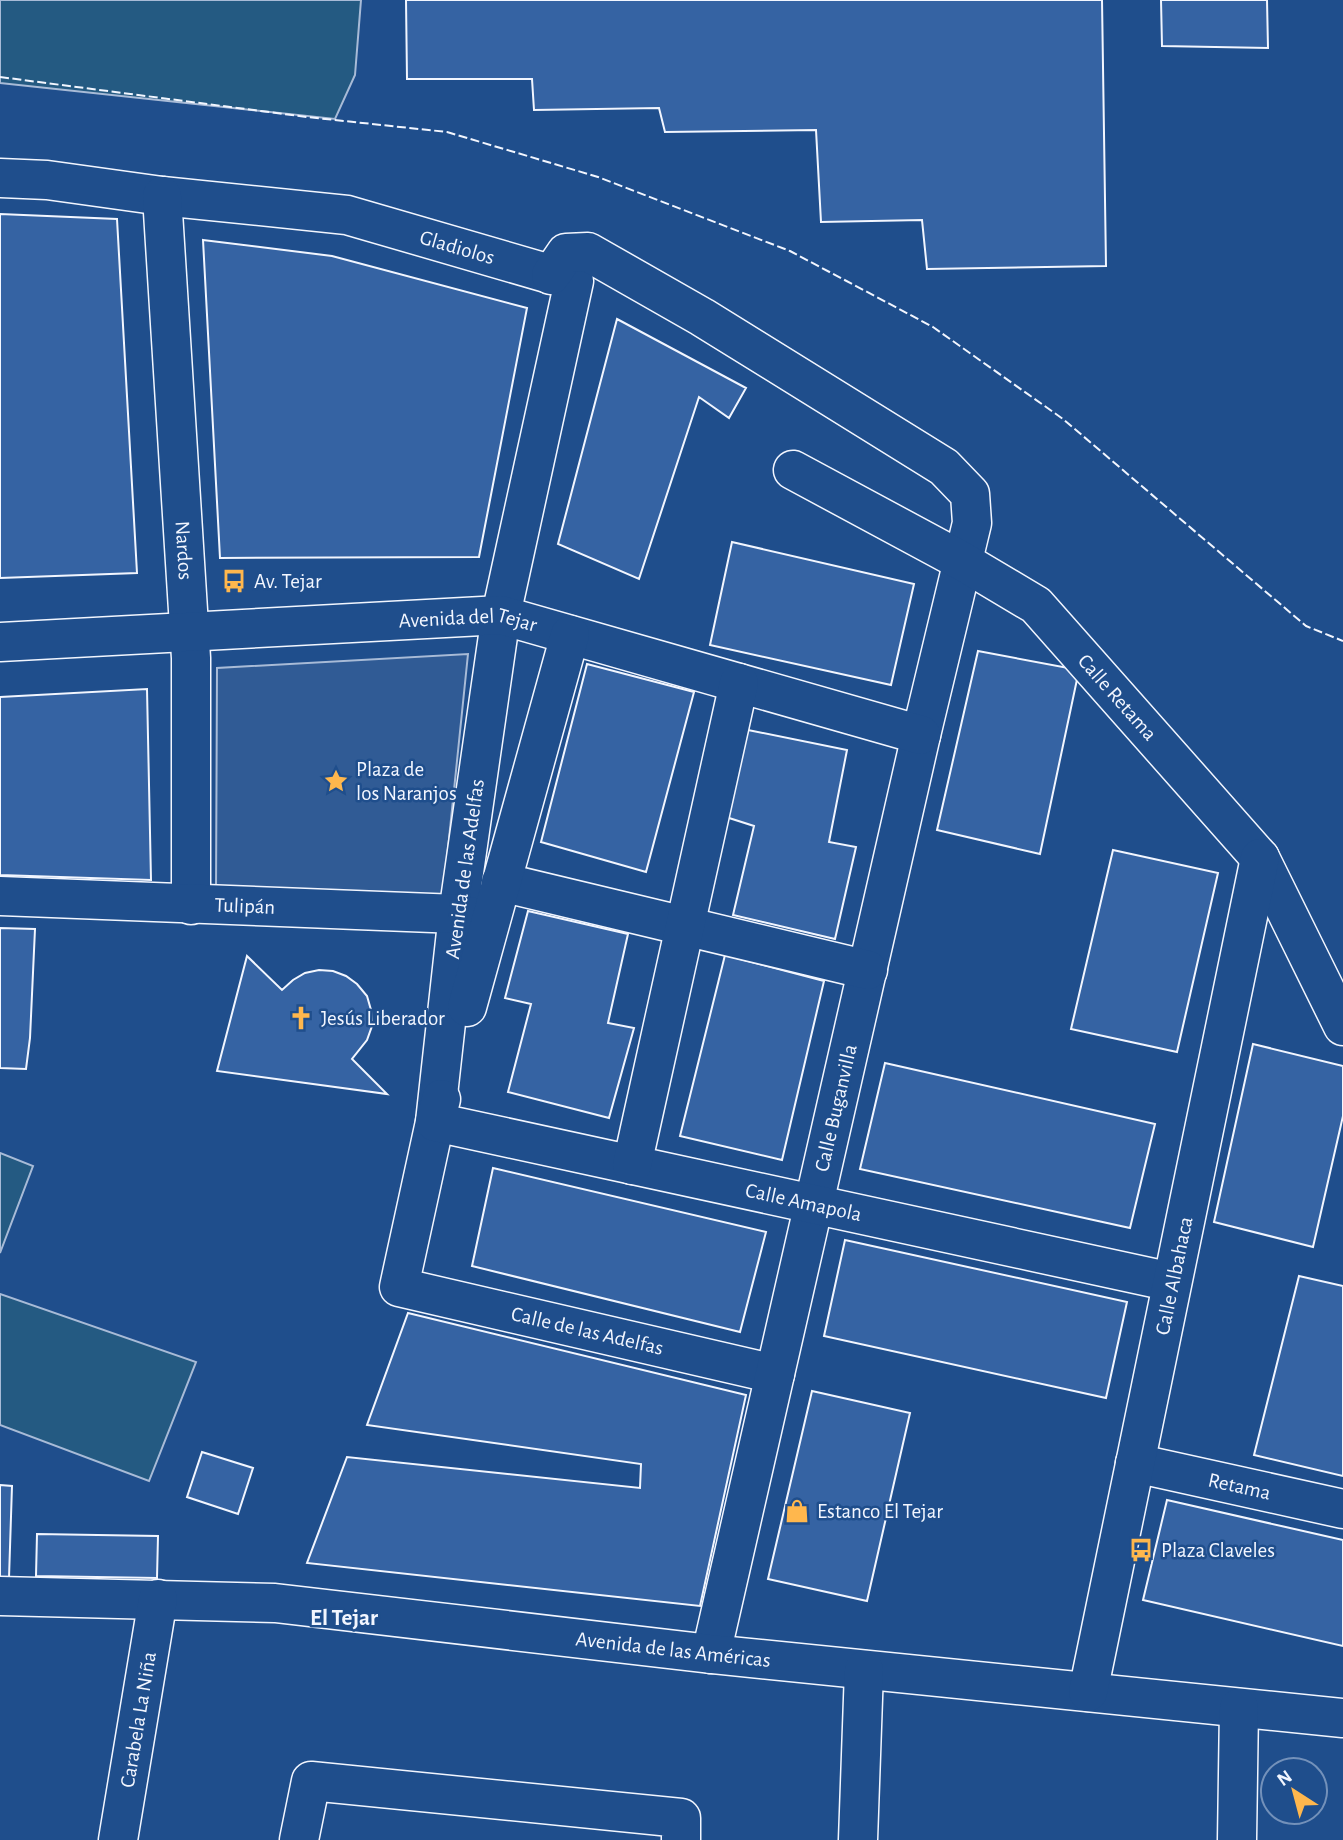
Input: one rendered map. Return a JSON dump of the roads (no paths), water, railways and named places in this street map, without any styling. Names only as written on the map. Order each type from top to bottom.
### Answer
[{"type":"street","name":"Gladiolos","points":[[0,178],[47,180],[162,196],[347,215],[574,281],[500,615]]},
{"type":"street","name":"Nardos","points":[[162,196],[191,658],[191,905]]},
{"type":"street","name":"Calle Buganvilla","points":[[551,275],[566,253],[588,252],[702,317],[944,467],[970,494],[972,523],[711,1654]]},
{"type":"street","name":"Calle Retama","points":[[793,470],[1036,604],[1260,858],[1343,1026]]},
{"type":"street","name":"Avenida del Tejar","points":[[0,642],[500,615],[921,735]]},
{"type":"street","name":"Avenida de las Adelfas","points":[[399,1287],[435,1122],[474,917],[500,615]]},
{"type":"street","name":"Avenida de las Adelfas","points":[[474,917],[501,882],[570,635]]},
{"type":"street","points":[[632,1165],[740,683]]},
{"type":"street","name":"Calle Albahaca","points":[[1088,1692],[1260,858]]},
{"type":"street","points":[[501,882],[868,970]]},
{"type":"street","name":"Tulipán","points":[[0,896],[474,917]]},
{"type":"street","name":"Calle Amapola","points":[[435,1122],[1172,1282]]},
{"type":"street","name":"Calle de las Adelfas","points":[[399,1287],[775,1374]]},
{"type":"street","name":"Retama","points":[[1135,1463],[1343,1509]]},
{"type":"street","name":"Avenida de las Américas","points":[[0,1596],[275,1603],[711,1654],[1343,1718]]},
{"type":"street","name":"Carabela La Niña","points":[[118,1840],[158,1599]]},
{"type":"street","points":[[858,1840],[864,1670]]},
{"type":"street","points":[[1237,1840],[1239,1707]]},
{"type":"street","points":[[299,1840],[311,1781],[681,1818],[681,1840]]},
{"type":"place","name":"Av. Tejar","points":[[234,581]]},
{"type":"place","name":"Plaza de los Naranjos","points":[[336,781]]},
{"type":"place","name":"Jesús Liberador","points":[[301,1018]]},
{"type":"place","name":"Estanco El Tejar","points":[[797,1511]]},
{"type":"place","name":"Plaza Claveles","points":[[1141,1550]]},
{"type":"district","name":"El Tejar","points":[[344,1618]]}]
